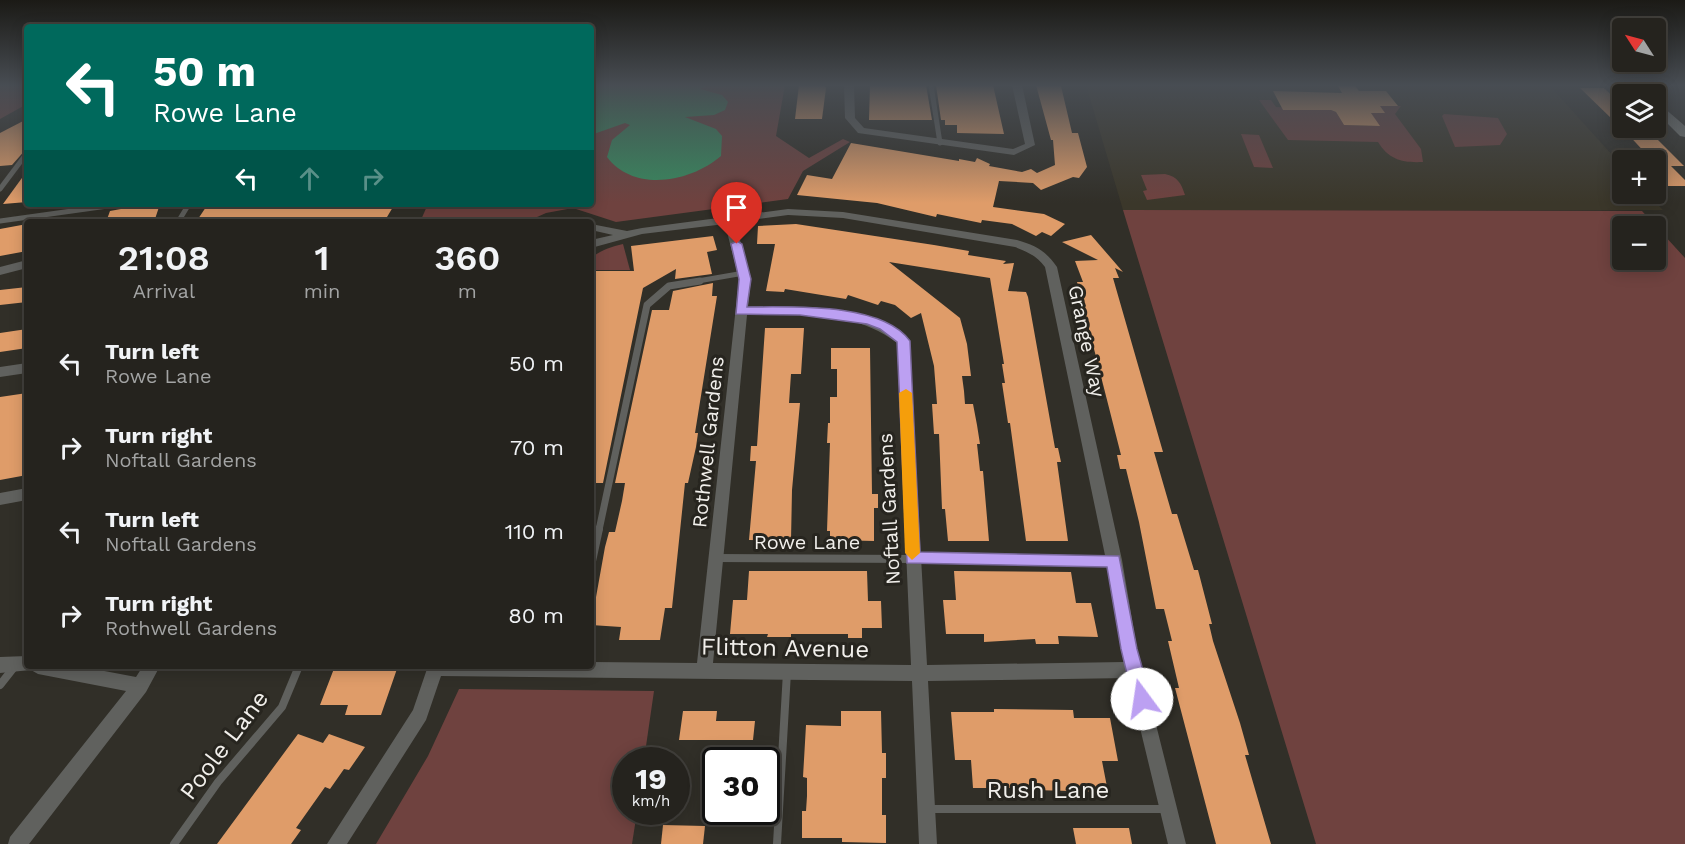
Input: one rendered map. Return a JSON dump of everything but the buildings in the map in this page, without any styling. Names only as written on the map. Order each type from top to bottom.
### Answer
[{"type":"street","points":[[855,124],[861,131],[1014,152],[1030,146],[1025,124]]},
{"type":"street","name":"Grange Way","points":[[594,243],[633,234],[788,212],[843,215],[1017,244],[1044,257],[1051,267],[1114,560],[1135,670],[1177,844]]},
{"type":"street","name":"Rothwell Gardens","points":[[704,670],[744,273],[729,219]]},
{"type":"street","name":"Grange Way","points":[[594,228],[633,234]]},
{"type":"street","points":[[0,271],[24,265]]},
{"type":"street","name":"Noftall Gardens","points":[[741,311],[800,311],[869,320],[884,326],[903,341],[928,844]]},
{"type":"street","points":[[0,372],[24,368]]},
{"type":"street","points":[[0,499],[24,495]]},
{"type":"street","points":[[0,665],[23,663]]},
{"type":"street","name":"Flitton Avenue","points":[[594,668],[921,673],[1135,670]]},
{"type":"street","points":[[53,669],[141,686]]},
{"type":"street","points":[[17,844],[141,686],[150,669]]},
{"type":"street","points":[[336,844],[420,714],[435,669]]},
{"type":"lane","points":[[937,124],[940,143]]},
{"type":"lane","points":[[0,189],[24,157]]},
{"type":"lane","points":[[0,221],[100,207]]},
{"type":"lane","points":[[594,553],[646,305],[669,286],[744,273]]},
{"type":"lane","name":"Rowe Lane","points":[[715,558],[1114,560]]},
{"type":"lane","points":[[0,685],[23,663]]},
{"type":"lane","name":"Poole Lane","points":[[174,844],[218,782],[282,707],[298,669]]},
{"type":"lane","points":[[777,844],[787,672]]},
{"type":"lane","name":"Rush Lane","points":[[926,809],[1169,809]]},
{"type":"shaded area","points":[[594,124],[778,124],[776,136],[809,158],[843,139],[850,142],[803,171],[788,199],[616,222],[573,208],[546,213],[533,219],[421,219],[427,207],[594,207]]},
{"type":"shaded area","points":[[594,124],[621,124],[594,134]]},
{"type":"shaded area","points":[[704,124],[716,129],[722,136],[721,156],[709,165],[679,177],[663,180],[632,176],[618,168],[607,157],[612,140],[630,125]]},
{"type":"shaded area","points":[[1098,124],[1585,124],[1612,155],[1612,204],[1657,204],[1663,210],[1123,210]]},
{"type":"shaded area","points":[[1277,124],[1403,124],[1421,149],[1423,162],[1409,162],[1392,157],[1378,142],[1288,140]]},
{"type":"shaded area","points":[[1446,124],[1502,124],[1507,134],[1500,145],[1455,147]]},
{"type":"shaded area","points":[[1241,134],[1259,135],[1273,168],[1254,167]]},
{"type":"shaded area","points":[[1165,174],[1178,181],[1185,195],[1147,200],[1143,191],[1147,190],[1141,175]]},
{"type":"shaded area","points":[[1123,210],[1642,211],[1647,216],[1612,216],[1612,270],[1666,270],[1666,237],[1685,258],[1685,844],[1316,844]]},
{"type":"shaded area","points":[[623,244],[630,270],[594,270],[594,256],[606,249]]},
{"type":"shaded area","points":[[459,689],[654,691],[646,747],[612,747],[612,825],[635,825],[632,844],[376,844],[428,756]]},
{"type":"slow traffic","points":[[906,393],[912,553]]},
{"type":"route","points":[[737,244],[745,279],[741,311],[800,311],[869,320],[894,332],[903,341],[913,559],[1114,560],[1129,649],[1142,699]]}]
